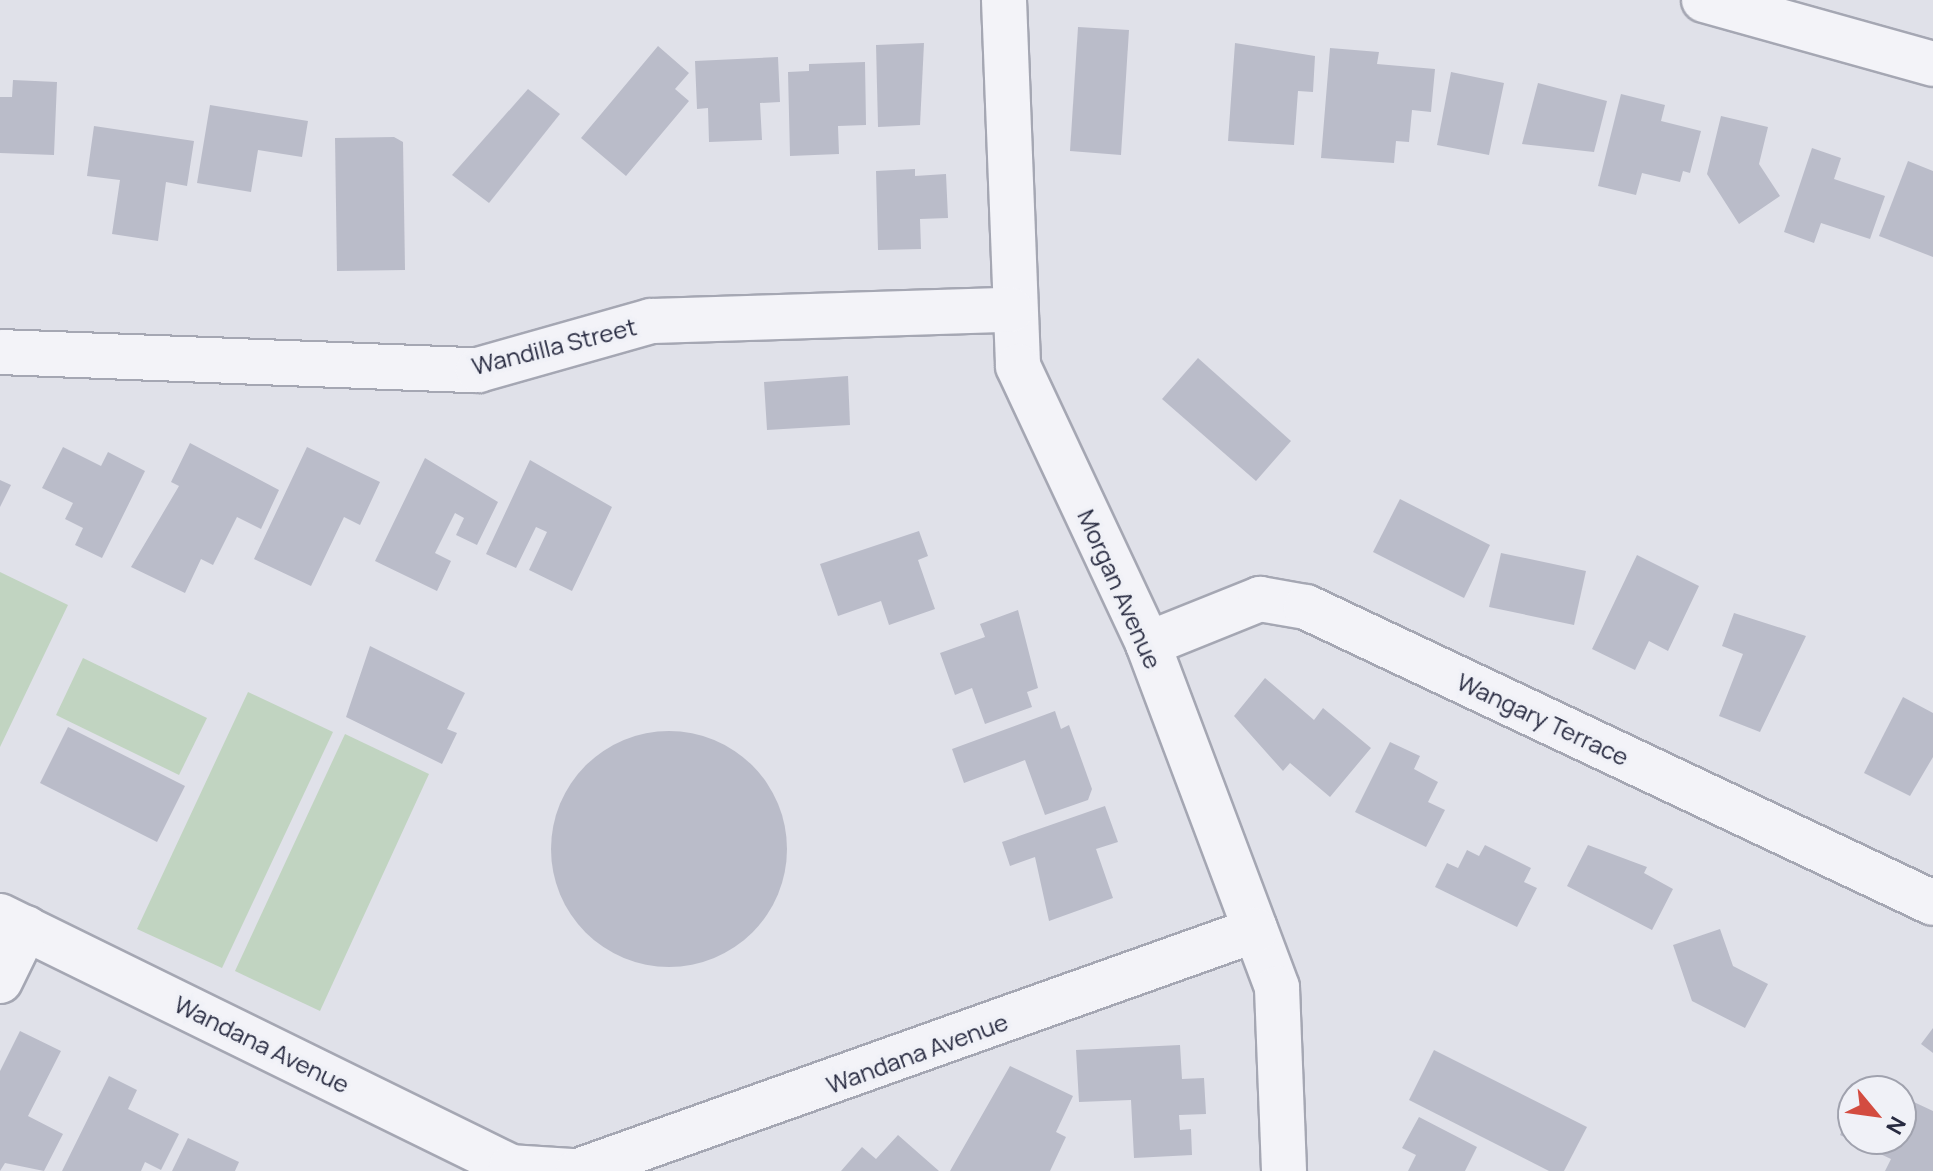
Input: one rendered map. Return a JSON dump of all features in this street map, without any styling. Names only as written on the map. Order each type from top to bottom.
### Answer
[{"type":"street","name":"Morgan Avenue","points":[[1004,0],[1011,310],[1018,366],[1148,644],[1277,988],[1284,1171]]},
{"type":"street","points":[[1704,0],[1933,64]]},
{"type":"street","name":"Wandilla Street","points":[[0,352],[478,370],[651,321],[1011,310]]},
{"type":"street","name":"Wangary Terrace","points":[[1148,644],[1260,599],[1306,607],[1933,903]]},
{"type":"street","points":[[0,981],[13,922]]},
{"type":"street","name":"Wandana Avenue","points":[[13,922],[511,1167],[576,1171],[1255,930]]},
{"type":"green space","points":[[0,572],[68,605],[0,747]]},
{"type":"green space","points":[[83,658],[207,718],[179,775],[56,715]]},
{"type":"green space","points":[[248,692],[333,732],[222,968],[137,929]]},
{"type":"green space","points":[[345,734],[429,774],[320,1011],[235,971]]},
{"type":"building","points":[[1078,27],[1129,30],[1121,155],[1070,151]]},
{"type":"building","points":[[924,43],[920,125],[878,127],[876,45]]},
{"type":"building","points":[[1235,43],[1315,56],[1313,92],[1298,91],[1294,145],[1228,141]]},
{"type":"building","points":[[658,46],[689,73],[675,89],[689,101],[626,176],[581,138]]},
{"type":"building","points":[[1330,48],[1379,52],[1377,64],[1435,69],[1431,112],[1412,110],[1409,142],[1396,141],[1394,163],[1321,158]]},
{"type":"building","points":[[778,57],[780,102],[760,103],[762,140],[709,142],[708,108],[697,109],[695,61]]},
{"type":"building","points":[[865,62],[866,125],[838,126],[839,154],[790,156],[788,72],[809,71],[809,64]]},
{"type":"building","points":[[1451,72],[1504,83],[1489,155],[1437,145]]},
{"type":"building","points":[[13,80],[57,82],[54,155],[0,153],[0,97],[12,97]]},
{"type":"building","points":[[1538,83],[1607,101],[1594,152],[1522,144]]},
{"type":"building","points":[[528,89],[560,114],[489,203],[452,175]]},
{"type":"building","points":[[1621,94],[1665,105],[1661,121],[1701,131],[1690,173],[1683,171],[1680,182],[1642,173],[1636,195],[1598,186]]},
{"type":"building","points":[[210,105],[308,121],[302,157],[258,150],[251,192],[197,183]]},
{"type":"building","points":[[1721,116],[1768,127],[1759,164],[1780,196],[1739,224],[1707,174]]},
{"type":"building","points":[[94,126],[194,141],[187,186],[166,182],[158,241],[112,234],[120,180],[87,176]]},
{"type":"building","points":[[394,137],[403,142],[405,270],[337,271],[335,138]]},
{"type":"building","points":[[1812,148],[1841,158],[1834,179],[1885,196],[1870,239],[1821,223],[1814,243],[1784,232]]},
{"type":"building","points":[[1908,161],[1933,171],[1933,257],[1879,236]]},
{"type":"building","points":[[915,169],[915,176],[946,174],[948,218],[920,219],[921,249],[878,250],[876,171]]},
{"type":"building","points":[[1198,358],[1291,441],[1256,481],[1162,399]]},
{"type":"building","points":[[848,376],[850,425],[767,430],[764,382]]},
{"type":"building","points":[[190,443],[279,490],[261,529],[237,517],[213,565],[201,559],[185,593],[131,567],[179,486],[171,482]]},
{"type":"building","points":[[63,447],[101,466],[108,452],[145,471],[102,558],[75,545],[83,528],[65,519],[73,503],[42,488]]},
{"type":"building","points":[[307,447],[380,482],[360,525],[344,517],[311,586],[254,559]]},
{"type":"building","points":[[425,458],[498,502],[477,545],[456,535],[464,518],[455,513],[435,553],[451,561],[437,591],[375,561]]},
{"type":"building","points":[[530,460],[612,507],[572,591],[529,570],[547,532],[536,527],[516,568],[486,554]]},
{"type":"building","points":[[0,480],[11,485],[0,507]]},
{"type":"building","points":[[1400,499],[1490,545],[1464,598],[1373,552]]},
{"type":"building","points":[[919,531],[928,556],[918,560],[935,609],[889,625],[881,601],[838,616],[820,564]]},
{"type":"building","points":[[1501,553],[1586,571],[1574,625],[1489,607]]},
{"type":"building","points":[[1637,555],[1699,586],[1668,651],[1649,641],[1635,670],[1592,649]]},
{"type":"building","points":[[1018,610],[1038,688],[1027,692],[1032,707],[985,724],[972,688],[955,695],[940,653],[985,637],[980,624]]},
{"type":"building","points":[[1734,613],[1806,636],[1760,732],[1719,716],[1743,654],[1722,646]]},
{"type":"building","points":[[370,646],[465,693],[447,729],[457,733],[442,764],[346,717]]},
{"type":"building","points":[[1265,678],[1314,720],[1323,708],[1371,748],[1330,797],[1290,763],[1283,771],[1234,716]]},
{"type":"building","points":[[1903,697],[1933,713],[1933,757],[1910,796],[1864,773]]},
{"type":"building","points":[[1055,711],[1061,729],[1069,725],[1092,789],[1088,800],[1045,815],[1025,760],[964,783],[952,749]]},
{"type":"building","points":[[68,727],[185,786],[157,842],[40,783]]},
{"type":"building","points":[[669,731],[692,733],[714,740],[752,766],[778,804],[785,826],[785,872],[778,894],[752,932],[714,958],[692,965],[669,967],[646,965],[624,958],[586,932],[560,894],[553,872],[551,849],[553,826],[560,804],[586,766],[624,740],[646,733]]},
{"type":"building","points":[[1390,742],[1420,756],[1414,769],[1438,782],[1428,802],[1445,810],[1426,847],[1355,812]]},
{"type":"building","points":[[1105,806],[1118,842],[1096,849],[1113,898],[1049,921],[1035,857],[1010,866],[1002,842]]},
{"type":"building","points":[[1485,845],[1531,868],[1524,882],[1537,888],[1517,927],[1435,887],[1447,863],[1458,868],[1467,850],[1479,856]]},
{"type":"building","points":[[1588,845],[1647,867],[1644,873],[1673,889],[1652,930],[1567,886]]},
{"type":"building","points":[[1720,929],[1733,966],[1768,984],[1745,1028],[1692,1001],[1673,945]]},
{"type":"building","points":[[1933,1028],[1933,1053],[1921,1044]]},
{"type":"building","points":[[20,1031],[61,1051],[28,1116],[63,1134],[44,1171],[5,1163],[0,1171],[0,1071]]},
{"type":"building","points":[[1180,1045],[1182,1079],[1204,1078],[1206,1114],[1179,1115],[1180,1130],[1191,1129],[1192,1155],[1134,1158],[1131,1100],[1079,1102],[1076,1050]]},
{"type":"building","points":[[1434,1050],[1587,1127],[1564,1171],[1549,1171],[1409,1100]]},
{"type":"building","points":[[1010,1066],[1073,1096],[1056,1132],[1066,1137],[1050,1171],[950,1171]]},
{"type":"building","points":[[109,1076],[137,1090],[128,1109],[179,1134],[161,1170],[145,1162],[141,1171],[62,1171]]},
{"type":"building","points":[[1917,1104],[1933,1111],[1933,1171],[1885,1171],[1891,1159],[1882,1155],[1917,1155]]},
{"type":"building","points":[[1419,1117],[1477,1147],[1465,1171],[1408,1171],[1416,1155],[1402,1148]]},
{"type":"building","points":[[898,1135],[939,1171],[841,1171],[862,1147],[876,1159]]},
{"type":"building","points":[[188,1138],[239,1162],[235,1171],[172,1171]]}]
